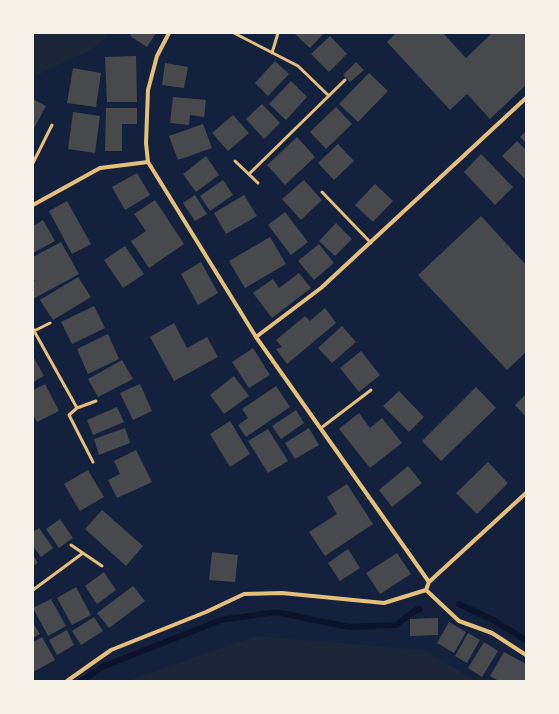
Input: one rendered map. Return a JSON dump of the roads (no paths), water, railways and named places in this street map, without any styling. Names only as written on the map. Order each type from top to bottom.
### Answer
[{"type":"street","points":[[169,33],[157,56],[148,90],[146,143],[148,162],[256,337],[429,582]]},
{"type":"street","points":[[256,337],[321,288],[526,98]]},
{"type":"street","points":[[33,205],[100,168],[148,162]]},
{"type":"street","points":[[426,590],[429,582],[526,493]]},
{"type":"street","points":[[426,590],[459,621],[492,633],[526,655]]},
{"type":"street","points":[[67,681],[111,650],[206,612],[244,594],[282,593],[384,603],[426,590]]},
{"type":"lane","points":[[234,33],[298,66],[329,96]]},
{"type":"lane","points":[[272,53],[278,33]]},
{"type":"lane","points":[[249,174],[345,80]]},
{"type":"lane","points":[[33,163],[52,125]]},
{"type":"lane","points":[[235,160],[258,183]]},
{"type":"lane","points":[[322,192],[370,243]]},
{"type":"lane","points":[[50,323],[33,330],[77,408]]},
{"type":"lane","points":[[321,428],[371,390]]},
{"type":"lane","points":[[93,462],[69,415],[77,408],[96,401]]},
{"type":"lane","points":[[71,545],[102,566]]},
{"type":"lane","points":[[33,590],[83,553]]},
{"type":"waterway","points":[[459,604],[493,620],[526,640]]},
{"type":"waterway","points":[[82,681],[102,667],[221,620],[276,612],[349,627],[396,625],[416,610],[420,609]]}]
